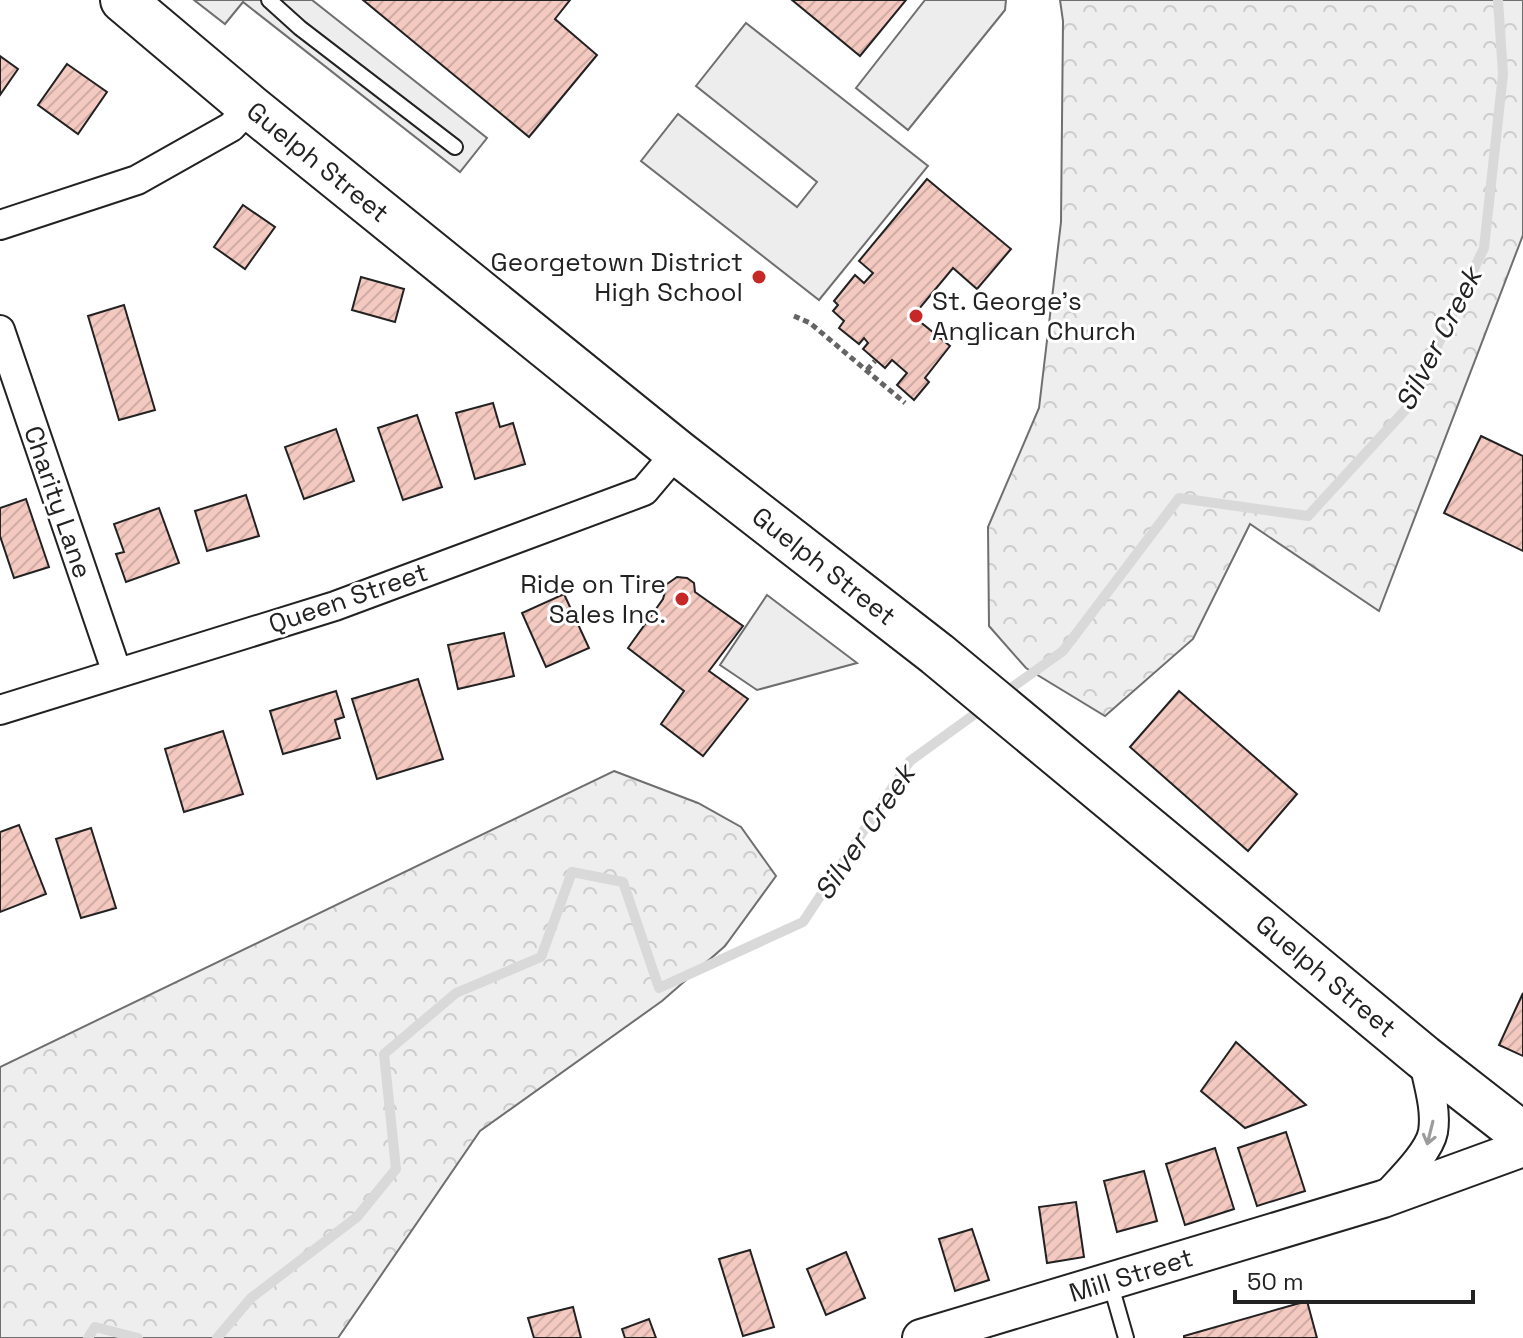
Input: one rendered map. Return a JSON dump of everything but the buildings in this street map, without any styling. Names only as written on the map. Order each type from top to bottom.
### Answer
[{"type":"main road","name":"Guelph Street","points":[[123,0],[250,107],[677,452],[937,654],[1423,1057],[1523,1135]]},
{"type":"street","points":[[0,225],[137,180],[231,127],[250,107]]},
{"type":"street","name":"Charity Lane","points":[[0,330],[117,673]]},
{"type":"street","name":"Queen Street","points":[[0,710],[335,606],[644,491],[677,452]]},
{"type":"street","points":[[1383,1199],[1419,1158],[1433,1134],[1433,1112],[1423,1057]]},
{"type":"street","name":"Mill Street","points":[[921,1338],[1383,1199],[1523,1148]]},
{"type":"lane","points":[[269,0],[300,28],[455,147]]},
{"type":"lane","points":[[1110,1281],[1126,1338]]},
{"type":"path","points":[[794,316],[810,323],[903,398]]},
{"type":"path","points":[[867,370],[875,361]]},
{"type":"green space","points":[[1060,0],[1523,0],[1523,235],[1379,611],[1250,524],[1193,639],[1105,716],[1026,668],[989,626],[988,527],[1039,408],[1061,222],[1063,21]]},
{"type":"green space","points":[[614,771],[698,803],[741,827],[776,876],[725,946],[662,1001],[480,1131],[338,1338],[0,1338],[0,1067]]},
{"type":"shaded area","points":[[194,0],[312,0],[487,138],[460,172],[243,2],[225,24]]},
{"type":"shaded area","points":[[925,0],[1006,0],[1005,10],[908,130],[856,88]]},
{"type":"shaded area","points":[[746,23],[928,166],[819,300],[641,161],[678,114],[797,207],[817,182],[696,86]]},
{"type":"shaded area","points":[[767,595],[857,663],[757,690],[720,665]]},
{"type":"waterway","name":"Silver Creek","points":[[1003,694],[1063,651],[1179,498],[1308,516],[1408,407],[1484,248],[1503,74],[1498,0]]},
{"type":"waterway","name":"Silver Creek","points":[[217,1338],[251,1298],[357,1217],[396,1169],[384,1054],[456,993],[541,957],[572,872],[623,882],[659,988],[803,922],[910,761],[986,706]]},
{"type":"waterway","name":"Silver Creek","points":[[88,1338],[95,1327],[138,1338]]},
{"type":"place","name":"Georgetown District High School","points":[[759,277]]},
{"type":"place","name":"St. George's Anglican Church","points":[[916,316]]},
{"type":"place","name":"Ride on Tire Sales Inc.","points":[[682,599]]}]
